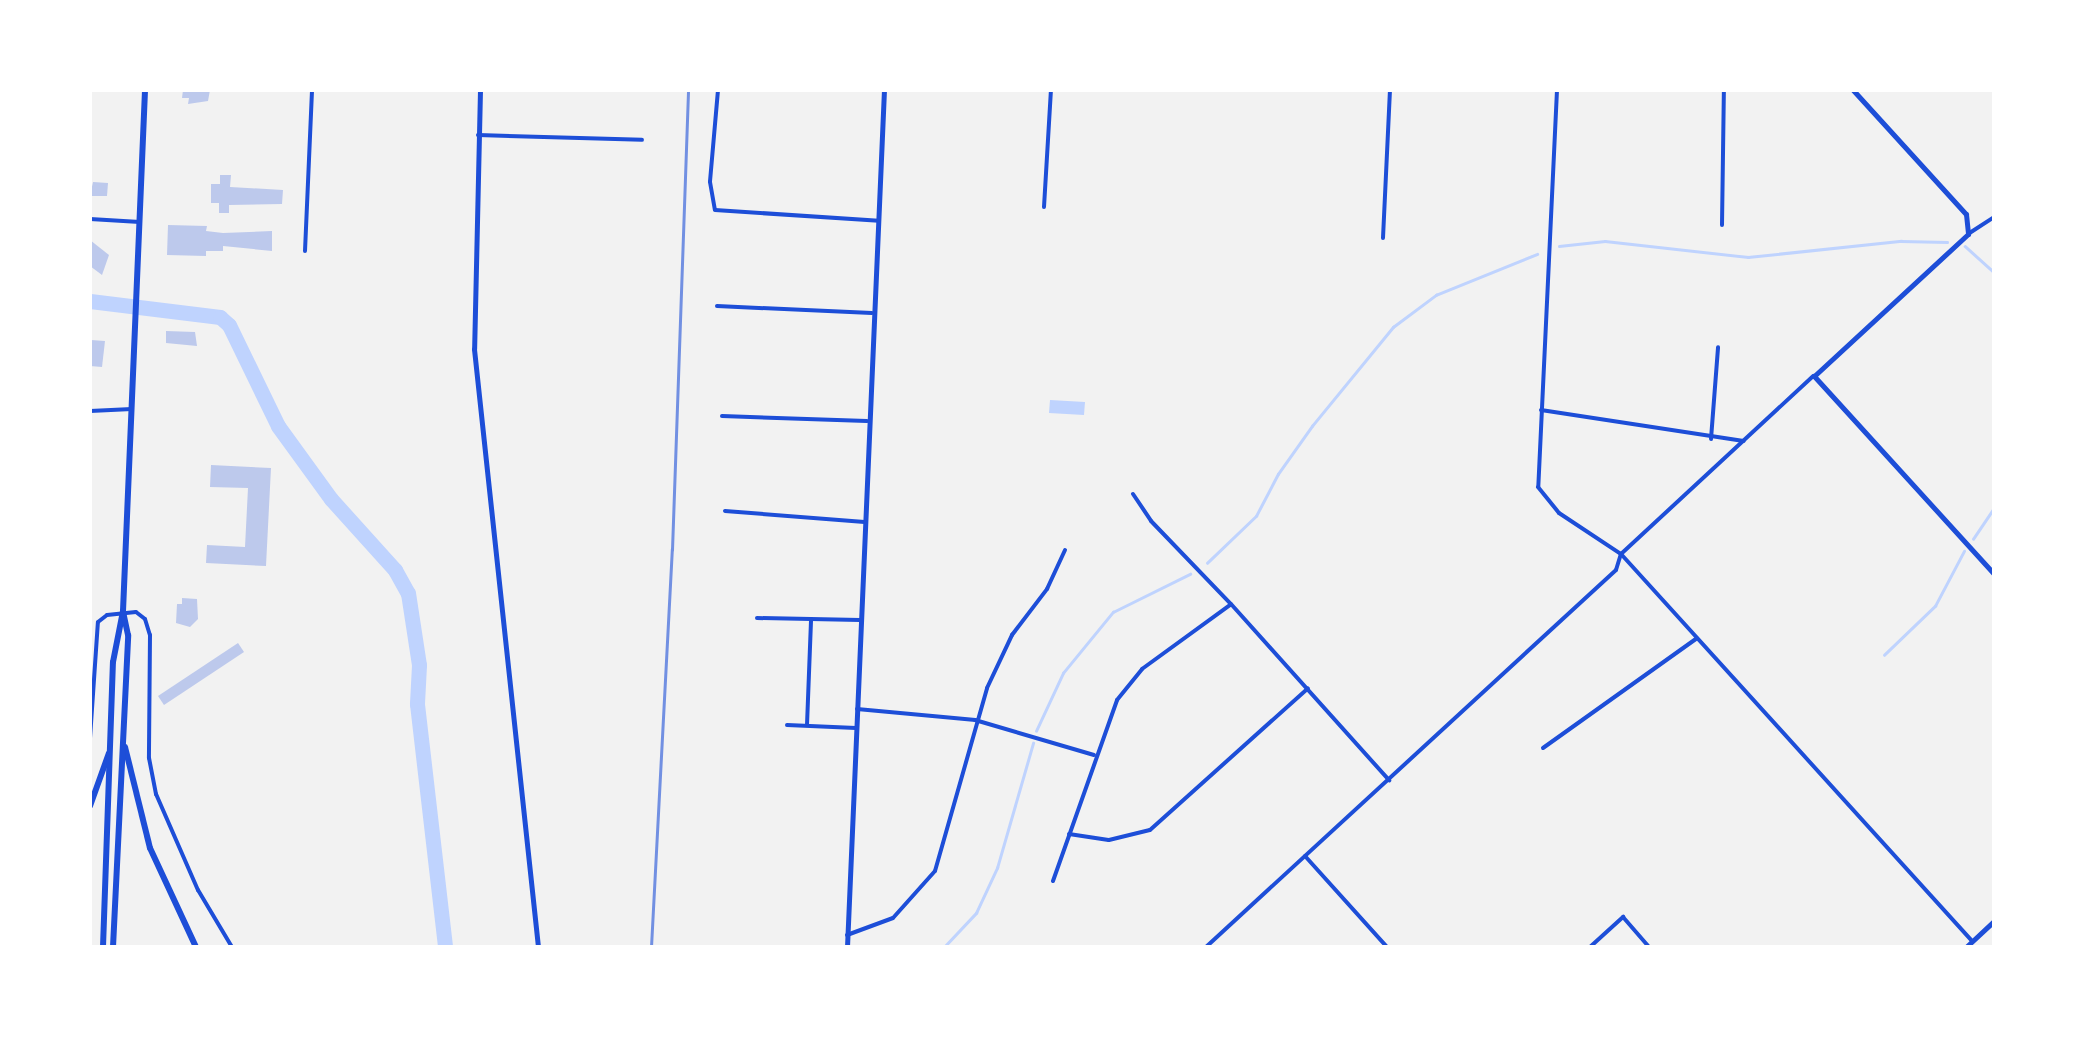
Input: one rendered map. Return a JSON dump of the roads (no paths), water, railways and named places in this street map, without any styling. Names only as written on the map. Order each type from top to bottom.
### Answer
[{"type":"main road","points":[[102,947],[115,635],[122,611],[145,90]]},
{"type":"main road","points":[[112,947],[128,635],[122,611]]},
{"type":"main road","points":[[122,737],[150,848],[196,947]]},
{"type":"main road","points":[[90,806],[111,747]]},
{"type":"street","points":[[305,251],[312,90]]},
{"type":"street","points":[[480,90],[474,349],[538,947]]},
{"type":"street","points":[[718,90],[710,182],[716,210],[729,214],[878,221]]},
{"type":"street","points":[[847,947],[884,90]]},
{"type":"street","points":[[1044,207],[1051,90]]},
{"type":"street","points":[[1383,238],[1390,90]]},
{"type":"street","points":[[1557,90],[1538,487],[1549,505],[1621,554],[1972,941]]},
{"type":"street","points":[[1722,225],[1724,90]]},
{"type":"street","points":[[1756,90],[1823,90]]},
{"type":"street","points":[[1853,90],[1966,214],[1968,234]]},
{"type":"street","points":[[478,135],[642,140]]},
{"type":"street","points":[[1206,947],[1616,570],[1621,554],[1968,234],[1994,217]]},
{"type":"street","points":[[90,219],[140,222]]},
{"type":"street","points":[[717,306],[872,313]]},
{"type":"street","points":[[1711,438],[1718,347]]},
{"type":"street","points":[[1814,376],[1994,574]]},
{"type":"street","points":[[90,411],[132,409]]},
{"type":"street","points":[[1541,410],[1746,442]]},
{"type":"street","points":[[722,416],[867,422]]},
{"type":"street","points":[[1133,494],[1151,522],[1232,604],[1388,780]]},
{"type":"street","points":[[725,511],[865,522]]},
{"type":"street","points":[[848,936],[893,918],[935,871],[975,720],[1000,656],[1047,589],[1065,550]]},
{"type":"street","points":[[1054,880],[1107,717],[1128,684],[1232,604]]},
{"type":"street","points":[[90,738],[98,622],[122,611],[144,620],[150,635],[148,758],[156,794],[198,890],[232,947]]},
{"type":"street","points":[[757,618],[860,620]]},
{"type":"street","points":[[807,725],[811,619]]},
{"type":"street","points":[[1544,748],[1698,638]]},
{"type":"street","points":[[1069,834],[1109,840],[1150,830],[1308,688]]},
{"type":"street","points":[[857,710],[975,720],[1094,754]]},
{"type":"street","points":[[787,726],[856,728]]},
{"type":"street","points":[[1304,856],[1387,947]]},
{"type":"street","points":[[1590,947],[1624,917],[1650,947]]},
{"type":"street","points":[[1966,947],[1994,921]]},
{"type":"water","points":[[1050,400],[1085,402],[1084,415],[1049,413]]},
{"type":"waterway","points":[[1559,246],[1605,241],[1748,257],[1901,241],[1947,242]]},
{"type":"waterway","points":[[1965,246],[1994,272]]},
{"type":"waterway","points":[[1207,563],[1256,516],[1278,474],[1312,426],[1393,327],[1436,295],[1537,254]]},
{"type":"waterway","points":[[90,301],[220,317],[229,325],[278,426],[331,499],[395,570],[408,593],[419,665],[417,704],[445,947]]},
{"type":"waterway","points":[[1973,539],[1994,508]]},
{"type":"waterway","points":[[1884,655],[1935,606],[1964,551]]},
{"type":"waterway","points":[[1036,731],[1063,673],[1113,612],[1190,574]]},
{"type":"waterway","points":[[944,947],[976,913],[997,868],[1033,743]]},
{"type":"railway","points":[[651,947],[672,550],[688,90]]}]
